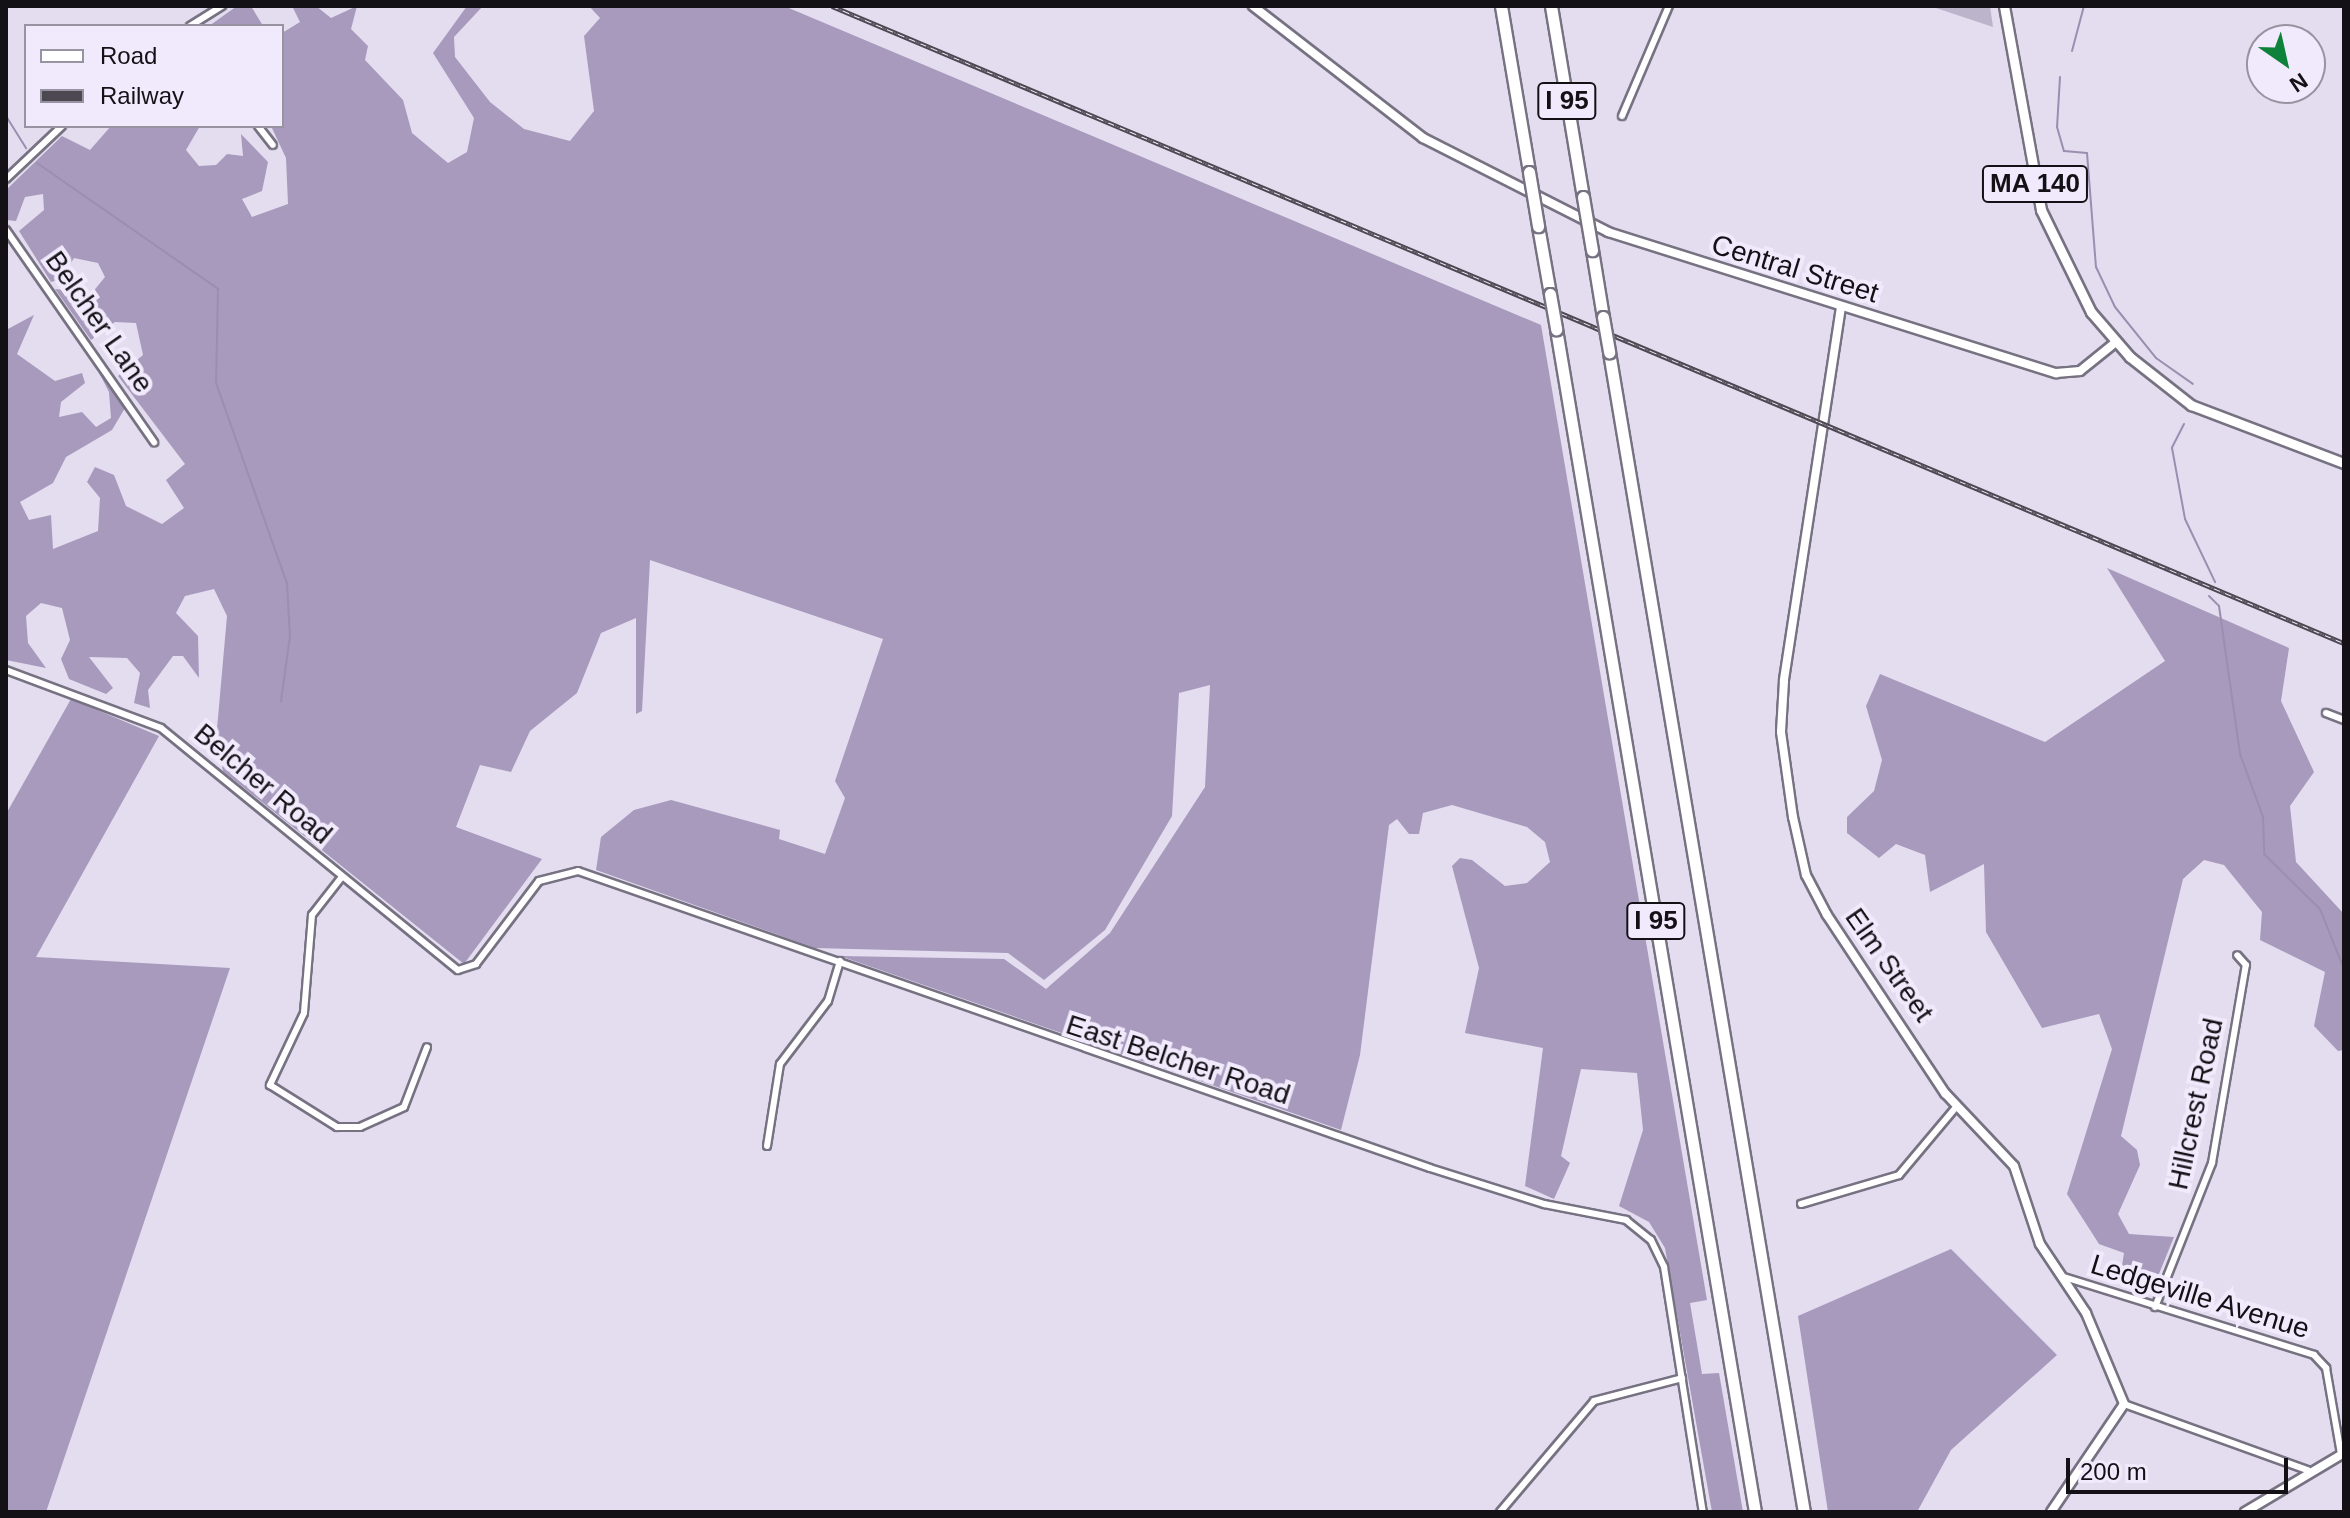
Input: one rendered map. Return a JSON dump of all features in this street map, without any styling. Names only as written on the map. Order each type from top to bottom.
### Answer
[{"type":"highway","name":"I 95","points":[[1501,6],[1755,1512]]},
{"type":"highway","name":"I 95","points":[[1551,6],[1804,1512]]},
{"type":"main road","name":"MA 140","points":[[2004,6],[2046,225],[2079,293],[2116,342],[2205,413],[2344,463]]},
{"type":"street","points":[[193,24],[222,6]]},
{"type":"street","name":"Central Street","points":[[1253,6],[1381,110],[1520,193],[1642,244],[2060,374],[2083,369],[2116,342]]},
{"type":"street","points":[[1622,116],[1669,6]]},
{"type":"street","points":[[6,179],[60,128]]},
{"type":"street","points":[[260,128],[273,145]]},
{"type":"street","name":"Belcher Lane","points":[[6,230],[154,442]]},
{"type":"street","name":"Elm Street","points":[[1841,307],[1784,681],[1781,732],[1793,817],[1806,875],[1827,915],[1957,1106],[2014,1166],[2040,1244],[2064,1277],[2124,1404]]},
{"type":"street","name":"Belcher Road","points":[[6,670],[161,728],[451,967],[467,971]]},
{"type":"street","points":[[2326,713],[2344,720]]},
{"type":"street","name":"East Belcher Road","points":[[467,971],[539,881],[567,870],[840,961],[1086,1054],[1430,1168],[1630,1221],[1662,1260],[1703,1512]]},
{"type":"street","points":[[341,878],[312,915],[304,1013],[270,1085],[337,1127],[360,1127],[404,1107],[427,1047]]},
{"type":"street","name":"Hillcrest Road","points":[[2155,1307],[2212,1163],[2246,965],[2237,955]]},
{"type":"street","points":[[767,1146],[780,1064],[828,1001],[840,961]]},
{"type":"street","points":[[1801,1204],[1899,1175],[1957,1106]]},
{"type":"street","name":"Ledgeville Avenue","points":[[2064,1277],[2314,1355],[2326,1368],[2342,1454]]},
{"type":"street","points":[[1500,1512],[1594,1401],[1682,1378]]},
{"type":"street","points":[[2051,1512],[2124,1404],[2307,1470]]},
{"type":"street","points":[[2245,1512],[2307,1470],[2342,1454]]},
{"type":"shaded area","points":[[237,6],[251,6],[262,24],[212,24]]},
{"type":"shaded area","points":[[292,6],[316,6],[331,18],[357,6],[351,29],[368,46],[365,60],[403,100],[412,133],[448,163],[467,152],[474,118],[433,53],[467,6],[483,6],[454,37],[455,57],[490,102],[524,129],[570,141],[594,111],[584,36],[600,18],[589,6],[784,6],[1541,325],[1707,1300],[1690,1303],[1702,1374],[1719,1373],[1743,1512],[1712,1512],[1665,1248],[1649,1222],[1619,1206],[1643,1130],[1637,1073],[1581,1069],[1561,1156],[1570,1163],[1554,1199],[1525,1186],[1543,1048],[1465,1033],[1479,968],[1452,866],[1460,858],[1472,860],[1505,886],[1527,883],[1550,862],[1545,842],[1527,827],[1452,805],[1423,813],[1419,834],[1409,834],[1397,819],[1389,825],[1360,1055],[1341,1130],[840,956],[1004,959],[1046,989],[1110,933],[1205,787],[1210,685],[1179,693],[1172,816],[1105,930],[1044,980],[1008,953],[815,948],[596,870],[601,837],[634,810],[671,800],[780,830],[779,839],[825,854],[845,798],[835,781],[883,639],[650,560],[642,711],[636,714],[636,618],[601,633],[577,693],[530,731],[511,772],[480,765],[456,827],[542,859],[464,964],[223,771],[216,740],[227,616],[214,589],[185,596],[176,613],[198,636],[199,678],[183,656],[173,656],[148,690],[150,708],[134,703],[140,673],[127,658],[89,657],[113,688],[106,694],[69,679],[61,659],[70,640],[62,608],[41,603],[26,616],[28,643],[46,668],[6,660],[6,330],[34,315],[17,354],[55,381],[82,373],[85,383],[61,402],[59,417],[82,412],[96,427],[111,418],[109,392],[94,363],[125,408],[112,430],[66,457],[53,483],[20,502],[29,520],[51,515],[53,549],[98,531],[100,498],[87,482],[95,467],[114,475],[126,506],[162,524],[184,508],[166,480],[185,464],[118,376],[143,355],[136,323],[115,322],[91,340],[55,289],[92,293],[105,277],[98,263],[74,258],[61,279],[51,282],[19,231],[44,210],[43,194],[25,197],[16,221],[6,220],[6,190],[62,136],[90,150],[109,128],[199,128],[186,150],[199,166],[216,165],[227,154],[243,156],[241,134],[268,162],[262,191],[242,199],[252,217],[288,204],[286,158],[272,128],[284,128],[284,32],[300,22]]},
{"type":"shaded area","points":[[1930,6],[1990,6],[1993,27]]},
{"type":"shaded area","points":[[2107,568],[2289,648],[2281,701],[2314,772],[2290,806],[2296,862],[2344,914],[2344,1050],[2338,1051],[2314,1026],[2325,972],[2260,940],[2262,912],[2224,865],[2204,860],[2183,879],[2121,1136],[2137,1150],[2140,1165],[2118,1214],[2129,1234],[2174,1237],[2152,1291],[2119,1285],[2124,1253],[2099,1244],[2067,1194],[2112,1049],[2099,1014],[2042,1028],[1986,932],[1984,864],[1930,892],[1925,855],[1896,844],[1879,858],[1847,833],[1847,817],[1874,791],[1882,760],[1866,706],[1880,674],[2045,742],[2165,661]]},
{"type":"shaded area","points":[[71,699],[159,736],[36,957],[230,968],[46,1512],[6,1512],[6,814]]},
{"type":"shaded area","points":[[1951,1249],[2057,1355],[1951,1450],[1917,1512],[1828,1512],[1798,1316]]},
{"type":"waterway","points":[[2072,51],[2084,6]]},
{"type":"waterway","points":[[2060,77],[2057,127],[2064,151],[2087,153],[2096,267],[2115,307],[2156,358],[2193,384]]},
{"type":"waterway","points":[[6,93],[6,112]]},
{"type":"waterway","points":[[6,116],[26,148]]},
{"type":"waterway","points":[[37,163],[218,289],[216,383],[287,583],[290,636],[281,701]]},
{"type":"waterway","points":[[2184,424],[2172,448],[2185,519],[2215,582]]},
{"type":"waterway","points":[[2209,596],[2219,606],[2240,754],[2263,817],[2264,854],[2320,909],[2344,969]]},
{"type":"railway","points":[[832,6],[2344,643]]}]
